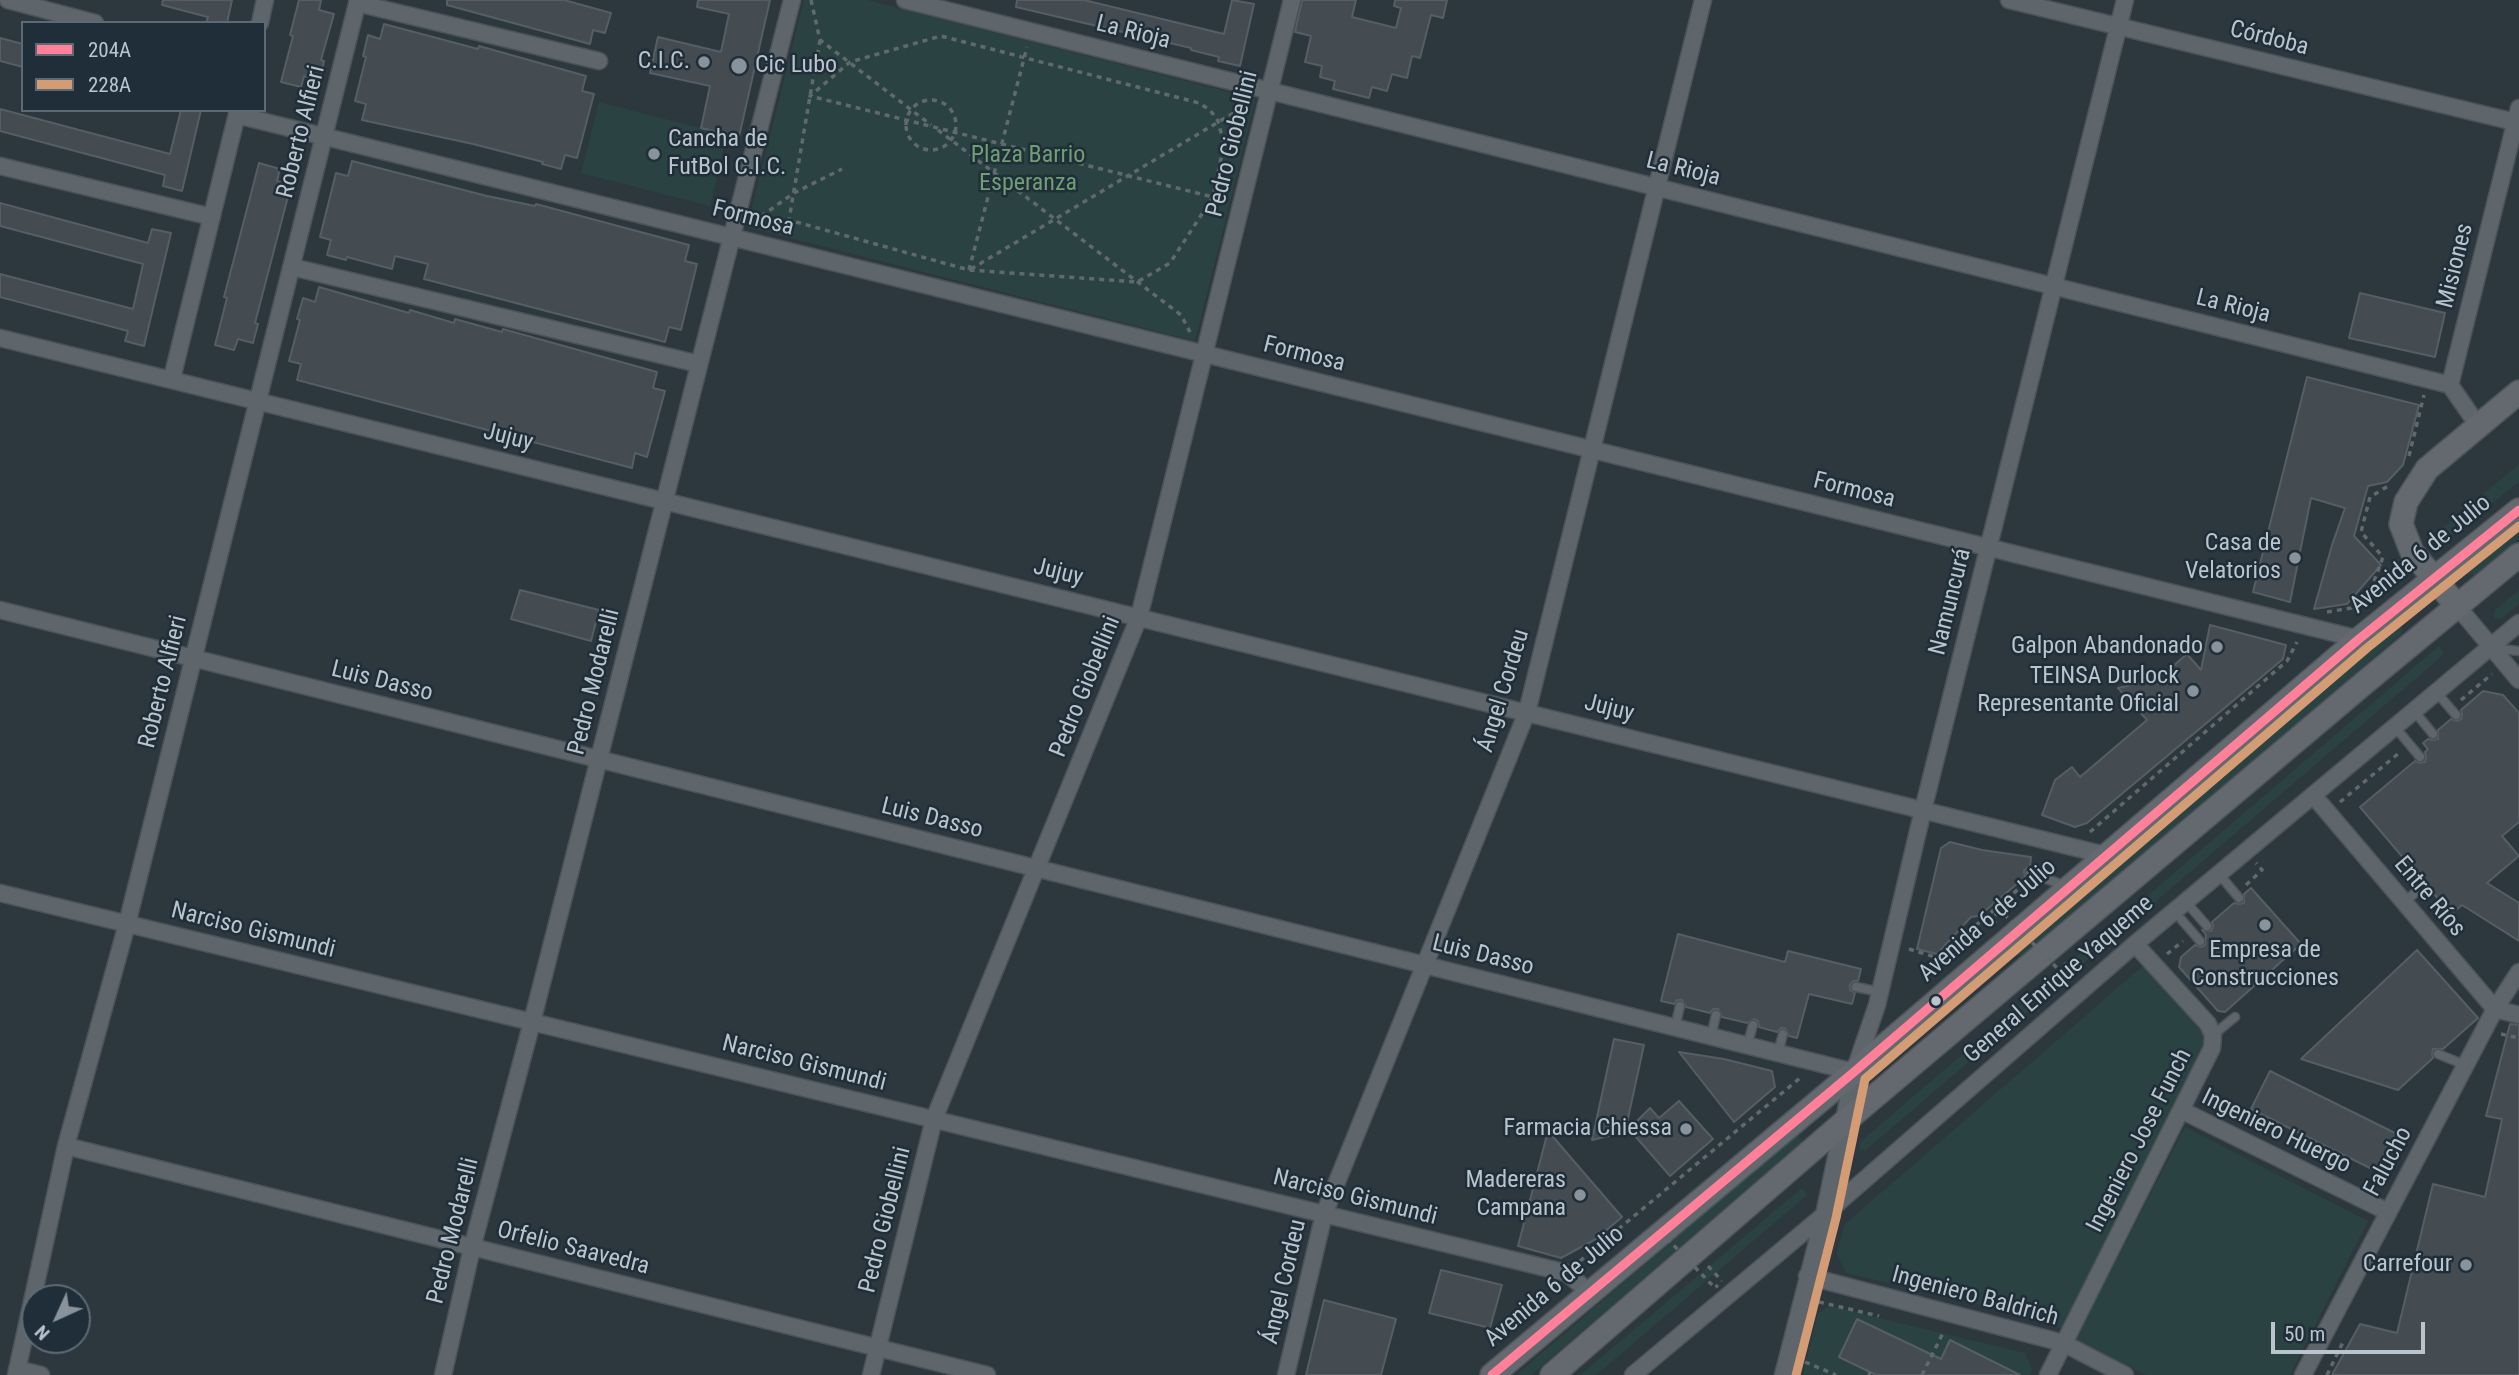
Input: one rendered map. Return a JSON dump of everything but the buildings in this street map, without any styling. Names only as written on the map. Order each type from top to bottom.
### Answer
[{"type":"main road","points":[[2457,607],[2412,552],[2401,524],[2406,502],[2427,469],[2519,392]]},
{"type":"main road","name":"Avenida 6 de Julio","points":[[1492,1375],[1854,1072],[2360,639],[2519,510]]},
{"type":"main road","points":[[1552,1375],[1842,1124],[2519,555]]},
{"type":"street","points":[[8,0],[87,21]]},
{"type":"street","points":[[260,21],[265,0]]},
{"type":"street","name":"Pedro Modarelli","points":[[443,1375],[472,1248],[792,0]]},
{"type":"street","name":"La Rioja","points":[[905,0],[2450,385]]},
{"type":"street","name":"Pedro Giobellini","points":[[871,1375],[934,1119],[1139,617],[1292,0]]},
{"type":"street","name":"Ángel Cordeu","points":[[1286,1375],[1324,1214],[1527,712],[1703,0]]},
{"type":"street","name":"Córdoba","points":[[2009,0],[2518,118]]},
{"type":"street","name":"Namuncurá","points":[[1783,1375],[1824,1215],[1854,1072],[1880,992],[2125,0]]},
{"type":"street","points":[[357,1],[599,61]]},
{"type":"street","name":"Roberto Alfieri","points":[[17,1372],[66,1146],[127,924],[357,1]]},
{"type":"street","points":[[172,378],[238,113]]},
{"type":"street","name":"Formosa","points":[[238,113],[324,137],[2360,639]]},
{"type":"street","name":"Misiones","points":[[2450,385],[2518,118]]},
{"type":"street","points":[[0,166],[212,217]]},
{"type":"street","points":[[292,267],[699,364]]},
{"type":"street","name":"Jujuy","points":[[0,338],[172,378],[2105,855]]},
{"type":"street","points":[[2450,385],[2479,427]]},
{"type":"street","points":[[2457,607],[2519,680]]},
{"type":"street","name":"Luis Dasso","points":[[0,610],[1854,1072]]},
{"type":"street","name":"General Enrique Yaqueme","points":[[1633,1375],[1824,1215],[2179,906],[2519,623]]},
{"type":"street","name":"Entre Ríos","points":[[2313,795],[2495,1009]]},
{"type":"street","name":"Narciso Gismundi","points":[[0,893],[1567,1273],[1590,1293]]},
{"type":"street","name":"Ingeniero Jose Funch","points":[[2048,1375],[2212,1048],[2213,1035],[2208,1024],[2135,944]]},
{"type":"street","name":"Falucho","points":[[2303,1375],[2495,1009],[2519,972]]},
{"type":"street","points":[[2495,1009],[2519,1015]]},
{"type":"street","name":"Ingeniero Huergo","points":[[2181,1110],[2388,1212]]},
{"type":"street","name":"Orfelio Saavedra","points":[[66,1146],[987,1375]]},
{"type":"street","name":"Ingeniero Baldrich","points":[[1807,1276],[2063,1343],[2125,1375]]},
{"type":"street","points":[[17,1372],[41,1375]]},
{"type":"lane","points":[[2491,647],[2519,651]]},
{"type":"lane","points":[[2437,692],[2456,715]]},
{"type":"lane","points":[[2414,711],[2433,734]]},
{"type":"lane","points":[[2395,727],[2420,757]]},
{"type":"lane","points":[[2219,873],[2237,896]]},
{"type":"lane","points":[[2032,874],[2069,887]]},
{"type":"lane","points":[[2404,902],[2417,891]]},
{"type":"lane","points":[[2179,906],[2207,926]]},
{"type":"lane","points":[[2179,906],[2192,932],[2200,941]]},
{"type":"lane","points":[[1856,987],[1880,992]]},
{"type":"lane","points":[[1675,1027],[1680,1006]]},
{"type":"lane","points":[[1711,1036],[1716,1015]]},
{"type":"lane","points":[[2213,1035],[2235,1017]]},
{"type":"lane","points":[[1747,1045],[1753,1025]]},
{"type":"lane","points":[[1778,1053],[1783,1034]]},
{"type":"lane","points":[[2438,1054],[2465,1065]]},
{"type":"path","points":[[810,96],[850,62],[941,36],[1199,103],[1210,110],[1218,121],[1224,144],[1213,197],[1170,263],[1137,282],[969,270],[789,220],[810,96],[820,40],[811,0]]},
{"type":"path","points":[[969,270],[1032,32]]},
{"type":"path","points":[[820,40],[1181,315],[1204,354]]},
{"type":"path","points":[[969,270],[1269,91]]},
{"type":"path","points":[[810,96],[1213,197]]},
{"type":"path","points":[[926,101],[942,103],[954,116],[955,132],[951,140],[937,149],[921,148],[909,136],[906,120],[911,109],[926,101]]},
{"type":"path","points":[[731,237],[794,193],[842,169]]},
{"type":"path","points":[[2072,847],[2287,661],[2305,626]]},
{"type":"path","points":[[2237,896],[2262,870],[2246,851]]},
{"type":"path","points":[[1903,948],[1938,958],[2032,874]]},
{"type":"path","points":[[1992,919],[2000,910],[2066,977],[2071,973]]},
{"type":"path","points":[[2155,965],[2192,932]]},
{"type":"path","points":[[2501,1034],[2519,1038]]},
{"type":"path","points":[[1567,1273],[1818,1063]]},
{"type":"path","points":[[1653,1228],[1655,1226],[1715,1288],[1718,1285]]},
{"type":"path","points":[[1816,1313],[1819,1301],[1882,1316]]},
{"type":"path","points":[[1922,1375],[1944,1331],[1932,1328]]},
{"type":"path","points":[[1805,1362],[1836,1375]]},
{"type":"green space","name":"Plaza Barrio Esperanza","points":[[804,0],[867,0],[1256,99],[1195,341],[747,227]]},
{"type":"green space","name":"Cancha de FutBol C.I.C.","points":[[599,102],[727,135],[710,206],[581,173]]},
{"type":"green space","points":[[2519,464],[2519,482],[2438,545],[2431,544],[2432,537]]},
{"type":"green space","points":[[2519,525],[2519,539],[2474,575],[2467,574],[2468,567]]},
{"type":"green space","points":[[2519,590],[2519,604],[2501,619],[2494,618],[2495,610]]},
{"type":"green space","points":[[2398,625],[2402,627],[2401,634],[2023,956],[2015,955],[2016,948]]},
{"type":"green space","points":[[2439,646],[2444,652],[2442,656],[1866,1150],[1859,1149],[1860,1142]]},
{"type":"green space","points":[[2144,965],[2207,1038],[2061,1328],[1974,1303],[1846,1273],[1837,1254],[1844,1225]]},
{"type":"green space","points":[[2185,1127],[2368,1221],[2290,1375],[2146,1375],[2076,1339]]},
{"type":"green space","points":[[1797,1134],[1802,1140],[1800,1144],[1531,1375],[1516,1375]]},
{"type":"green space","points":[[1802,1188],[1807,1193],[1805,1197],[1596,1375],[1580,1375]]},
{"type":"green space","points":[[1829,1306],[2025,1353],[2032,1369],[2030,1375],[1803,1375],[1818,1313]]},
{"type":"transit line","name":"204A","points":[[1492,1375],[1854,1072],[2359,639],[2519,510]]},
{"type":"transit line","name":"228A","points":[[1796,1375],[1836,1218],[1865,1079],[2367,648],[2519,526]]},
{"type":"place","name":"C.I.C.","points":[[704,62]]},
{"type":"place","name":"Cic Lubo","points":[[739,66]]},
{"type":"place","name":"Cancha de FutBol C.I.C.","points":[[654,154]]},
{"type":"place","name":"Casa de Velatorios","points":[[2295,558]]},
{"type":"place","name":"Galpon Abandonado","points":[[2217,647]]},
{"type":"place","name":"TEINSA Durlock Representante Oficial","points":[[2193,691]]},
{"type":"place","name":"Empresa de Construcciones","points":[[2265,925]]},
{"type":"place","name":"Farmacia Chiessa","points":[[1686,1129]]},
{"type":"place","name":"Madereras Campana","points":[[1580,1195]]},
{"type":"place","name":"Carrefour","points":[[2466,1265]]}]
